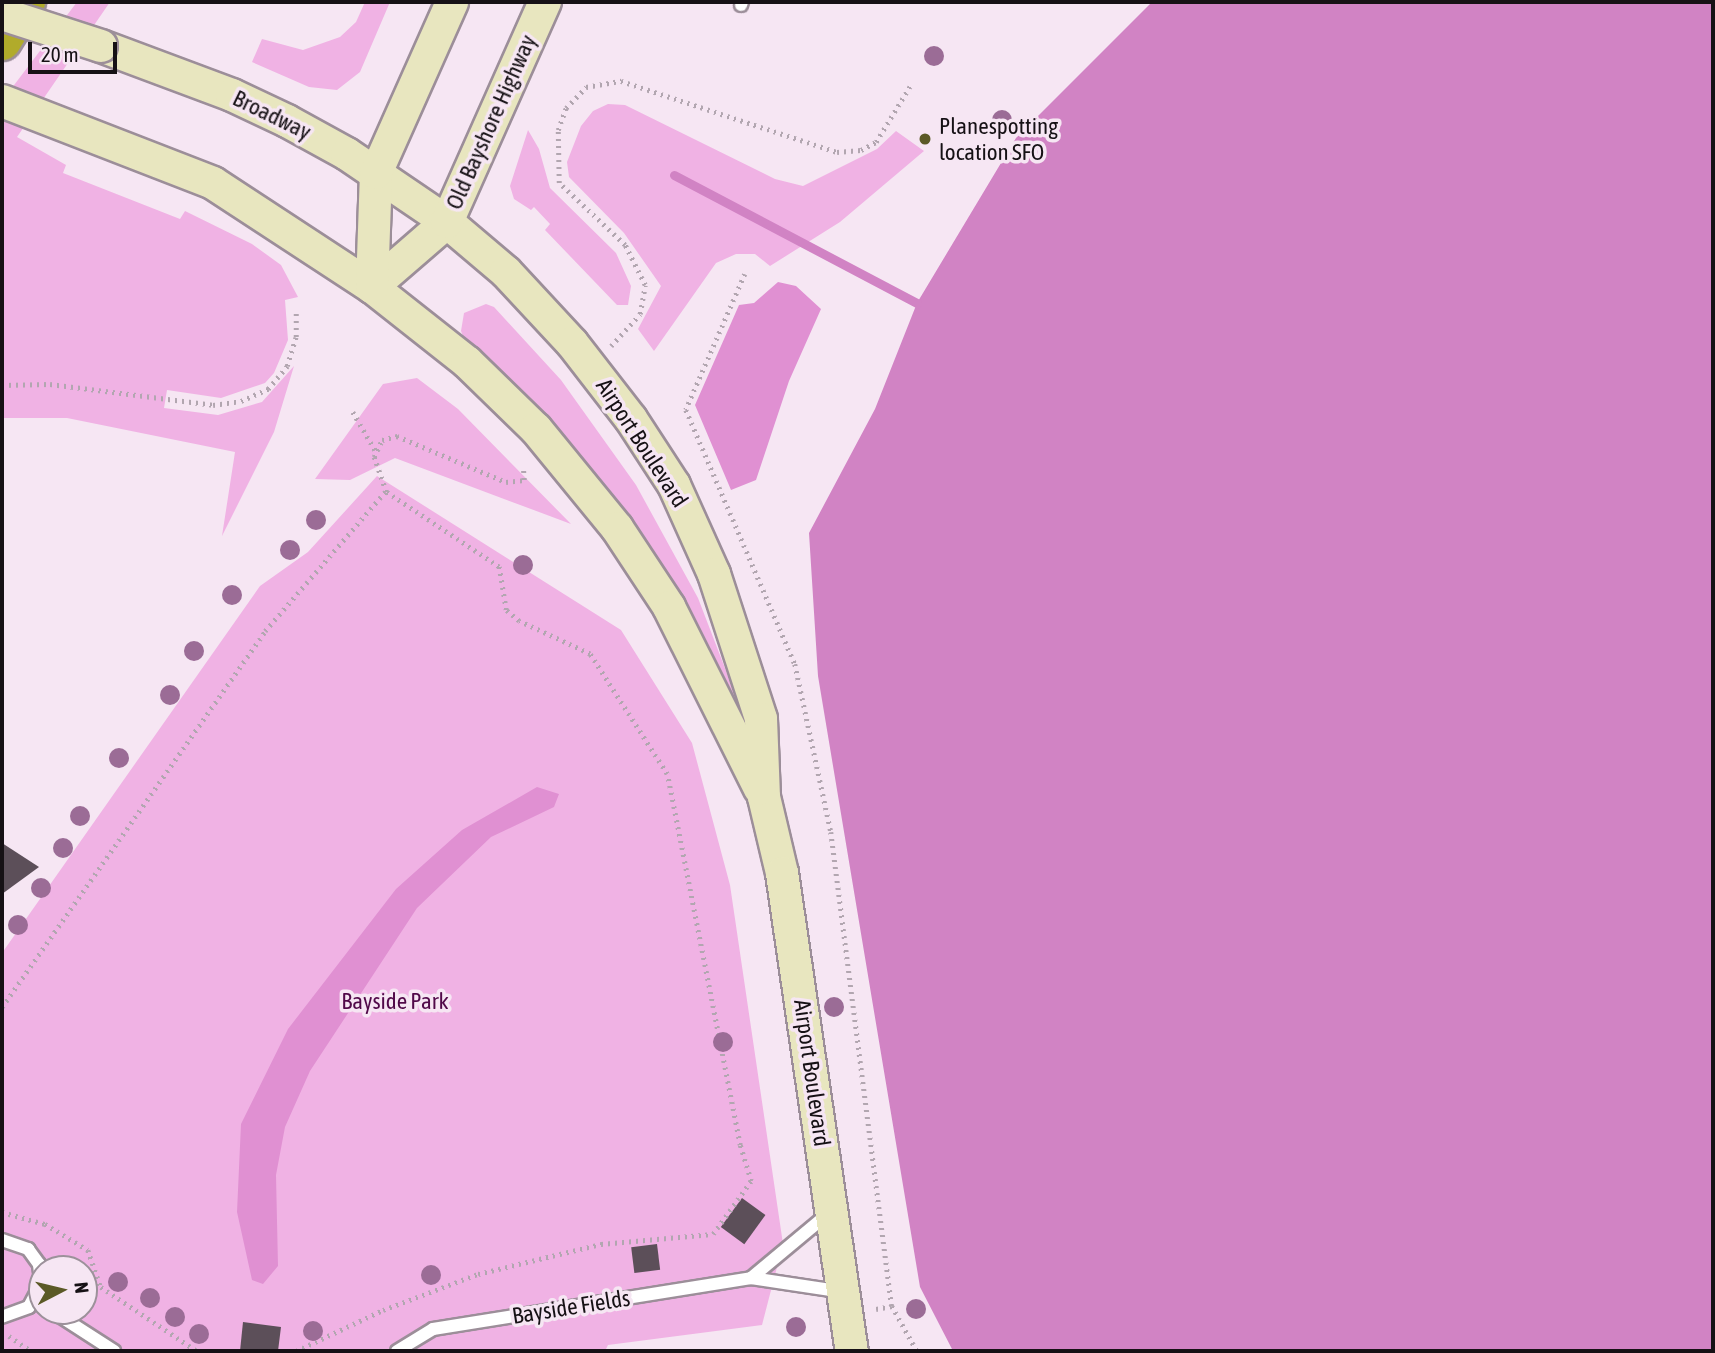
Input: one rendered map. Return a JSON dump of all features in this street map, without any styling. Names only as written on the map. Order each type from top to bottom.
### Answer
[{"type":"highway","points":[[2,41],[26,2]]},
{"type":"main road","points":[[372,287],[376,173],[452,2]]},
{"type":"main road","name":"Old Bayshore Highway","points":[[372,287],[447,222],[545,2]]},
{"type":"main road","name":"Broadway","points":[[2,14],[101,46],[232,95],[376,173],[447,222]]},
{"type":"main road","points":[[2,101],[55,118],[213,183],[372,287]]},
{"type":"main road","name":"Airport Boulevard","points":[[447,222],[506,272],[592,367],[666,471],[714,574],[761,719],[764,797],[782,873],[852,1351]]},
{"type":"main road","name":"Airport Boulevard","points":[[372,287],[513,406],[604,510],[669,607],[764,797]]},
{"type":"lane","points":[[751,1278],[832,1210]]},
{"type":"lane","points":[[2,1240],[21,1244],[31,1255]]},
{"type":"lane","name":"Bayside Fields","points":[[397,1351],[433,1329],[751,1278],[844,1293]]},
{"type":"lane","points":[[2,1317],[28,1308]]},
{"type":"lane","points":[[74,1325],[114,1351]]},
{"type":"path","points":[[592,367],[640,314],[645,285],[625,245],[559,183],[558,130],[566,108],[586,87],[621,81],[838,152],[861,150],[876,142],[910,86]]},
{"type":"path","points":[[745,274],[686,410],[795,664],[831,832],[892,1306],[918,1351]]},
{"type":"path","points":[[2,385],[50,384],[227,404],[268,388],[293,352],[296,313]]},
{"type":"path","points":[[296,1351],[383,1310],[478,1274],[601,1244],[713,1234],[751,1181],[740,1145],[667,774],[590,654],[519,621],[506,610],[499,567],[386,492],[375,450],[353,412]]},
{"type":"path","points":[[375,450],[389,436],[404,436],[519,484],[527,470],[518,460]]},
{"type":"path","points":[[2,1007],[265,631],[386,492]]},
{"type":"path","points":[[2,1212],[45,1224],[88,1250],[101,1287],[197,1351]]},
{"type":"path","points":[[21,1345],[31,1351]]},
{"type":"green space","points":[[77,2],[110,2],[17,137],[66,165],[63,173],[180,219],[185,211],[252,244],[281,265],[298,297],[285,300],[288,340],[274,373],[265,383],[221,398],[167,390],[164,408],[218,415],[262,402],[294,366],[274,432],[222,536],[235,452],[67,418],[2,418],[2,101]]},
{"type":"green space","points":[[365,2],[390,2],[360,72],[337,90],[309,87],[252,62],[262,39],[303,50],[340,37],[356,22]]},
{"type":"green space","points":[[608,104],[625,105],[775,179],[803,186],[877,149],[896,131],[924,151],[840,222],[770,266],[755,254],[736,254],[716,263],[654,351],[638,329],[661,286],[624,233],[569,177],[567,162],[581,126],[593,111]]},
{"type":"green space","points":[[528,130],[539,149],[550,188],[616,253],[631,286],[628,305],[617,305],[545,230],[550,224],[534,207],[531,210],[514,199],[510,186]]},
{"type":"green space","points":[[486,304],[494,307],[561,380],[636,485],[698,598],[748,728],[742,728],[689,613],[620,505],[551,422],[465,341],[461,331],[464,313]]},
{"type":"green space","points":[[417,378],[458,409],[571,524],[395,458],[350,480],[315,479],[383,384]]},
{"type":"green space","name":"Bayside Park","points":[[377,476],[621,630],[692,743],[730,885],[783,1244],[762,1325],[608,1345],[605,1351],[2,1351],[2,953],[260,586],[308,552]]},
{"type":"shaded area","points":[[1152,2],[1713,2],[1713,1351],[953,1351],[920,1287],[818,676],[809,533],[875,409],[917,303],[1016,138]]},
{"type":"shaded area","points":[[778,282],[796,286],[821,309],[789,381],[756,480],[731,490],[695,405],[739,305],[754,303]]},
{"type":"shaded area","points":[[537,787],[559,794],[554,807],[491,837],[417,908],[310,1071],[285,1127],[276,1175],[278,1266],[263,1284],[252,1280],[237,1212],[241,1124],[288,1029],[396,889],[462,830]]},
{"type":"building","points":[[2,843],[39,867],[2,894]]},
{"type":"building","points":[[742,1198],[765,1215],[744,1244],[721,1227]]},
{"type":"building","points":[[657,1244],[660,1270],[634,1273],[631,1247]]},
{"type":"building","points":[[243,1322],[281,1327],[278,1351],[240,1351]]},
{"type":"waterway","points":[[674,175],[917,303]]},
{"type":"place","name":"Planespotting location SFO","points":[[925,139]]}]
